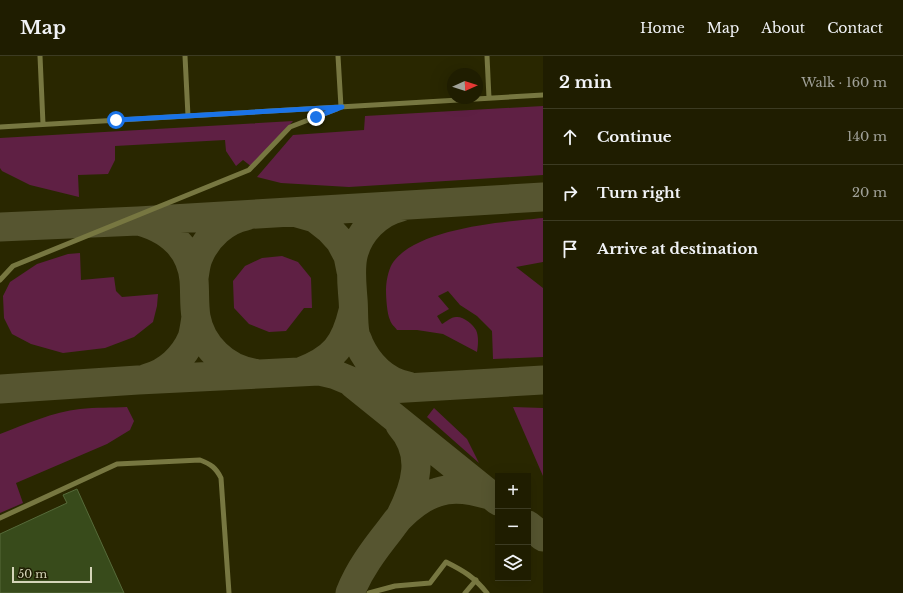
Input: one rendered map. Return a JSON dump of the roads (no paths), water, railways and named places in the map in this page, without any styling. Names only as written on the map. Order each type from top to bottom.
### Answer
[{"type":"lane","points":[[40,56],[43,124]]},
{"type":"lane","points":[[185,56],[188,116]]},
{"type":"lane","points":[[338,56],[342,107]]},
{"type":"lane","points":[[487,56],[489,98]]},
{"type":"lane","points":[[0,127],[543,95]]},
{"type":"lane","points":[[0,280],[13,266],[249,170],[290,127],[342,107]]},
{"type":"lane","points":[[0,518],[117,464],[200,460],[211,464],[217,470],[221,478],[229,593]]},
{"type":"lane","points":[[368,593],[395,586],[430,583],[446,562],[476,580],[487,593]]},
{"type":"lane","points":[[465,593],[476,580]]}]
